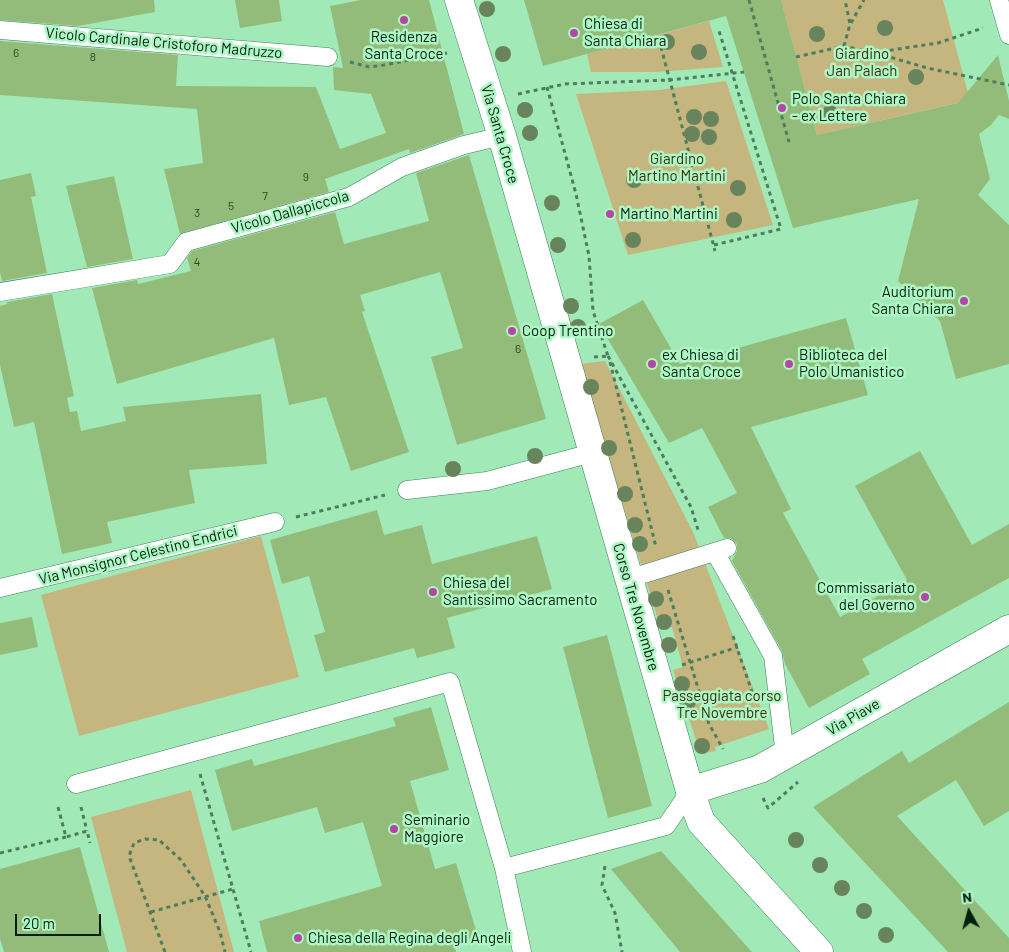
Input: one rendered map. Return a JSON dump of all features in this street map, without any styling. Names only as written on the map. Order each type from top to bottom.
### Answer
[{"type":"street","name":"Via Santa Croce","points":[[459,0],[502,136],[539,269]]},
{"type":"street","name":"Corso Tre Novembre","points":[[539,269],[690,791],[701,822],[819,952]]},
{"type":"street","name":"Via Piave","points":[[690,791],[760,768],[1009,629]]},
{"type":"lane","points":[[999,0],[1007,29]]},
{"type":"lane","name":"Vicolo Cardinale Cristoforo Madruzzo","points":[[0,30],[328,57]]},
{"type":"lane","name":"Vicolo Dallapiccola","points":[[0,292],[170,264],[186,242],[349,197],[402,167],[464,145],[502,136]]},
{"type":"lane","points":[[407,490],[487,481],[592,453]]},
{"type":"lane","name":"Via Monsignor Celestino Endrici","points":[[0,588],[275,522]]},
{"type":"lane","points":[[628,579],[721,550],[773,656],[785,755]]},
{"type":"lane","points":[[76,784],[450,682],[504,868],[522,952]]},
{"type":"lane","points":[[504,868],[666,826],[690,791]]},
{"type":"path","points":[[749,0],[789,142]]},
{"type":"path","points":[[845,0],[850,24]]},
{"type":"path","points":[[844,46],[850,24],[864,0]]},
{"type":"path","points":[[874,53],[938,43],[1007,29]]},
{"type":"path","points":[[714,245],[781,229],[719,31]]},
{"type":"path","points":[[796,57],[844,46],[927,68],[1009,85]]},
{"type":"path","points":[[661,47],[715,251]]},
{"type":"path","points":[[328,57],[369,66],[450,52]]},
{"type":"path","points":[[510,96],[547,87],[669,80],[744,72]]},
{"type":"path","points":[[547,87],[576,194],[589,256],[593,311],[608,356]]},
{"type":"path","points":[[275,522],[407,490]]},
{"type":"path","points":[[681,665],[764,639]]},
{"type":"path","points":[[193,752],[251,952]]},
{"type":"path","points":[[768,808],[796,784]]},
{"type":"path","points":[[58,807],[66,836]]},
{"type":"path","points":[[84,818],[90,843]]},
{"type":"path","points":[[0,853],[87,831]]},
{"type":"path","points":[[165,952],[129,856],[134,843],[145,839],[159,840],[180,860],[205,896],[220,932],[225,952]]},
{"type":"path","points":[[605,862],[602,884],[615,913],[622,952]]},
{"type":"path","points":[[151,912],[233,888]]},
{"type":"green space","name":"Giardino Jan Palach","points":[[781,0],[943,0],[970,100],[817,135]]},
{"type":"green space","points":[[709,21],[723,67],[656,72],[591,72],[587,54]]},
{"type":"green space","name":"Giardino Martino Martini","points":[[726,81],[773,225],[628,255],[576,94],[659,90]]},
{"type":"green space","name":"Passeggiata corso Tre Novembre","points":[[605,361],[693,532],[769,729],[715,747],[716,751],[704,753],[698,746],[673,670],[683,667],[672,627],[661,630],[580,364]]},
{"type":"green space","points":[[261,536],[299,677],[79,736],[41,595]]},
{"type":"green space","points":[[191,790],[234,952],[127,952],[91,817]]},
{"type":"building","points":[[0,0],[154,0],[155,12],[78,26],[0,20]]},
{"type":"building","points":[[235,0],[279,0],[282,21],[240,28]]},
{"type":"building","points":[[361,0],[429,0],[464,134],[410,153],[409,149],[325,179],[329,192],[180,234],[164,169],[203,163],[197,109],[0,95],[0,41],[178,55],[176,86],[316,87],[340,149],[386,133],[371,94],[334,90],[333,67],[343,68],[330,6]]},
{"type":"building","points":[[524,0],[781,0],[817,135],[958,103],[998,55],[1009,101],[1009,119],[999,115],[991,125],[979,134],[990,179],[978,195],[1009,225],[1009,364],[956,379],[940,321],[898,281],[919,199],[793,228],[726,16],[543,66]]},
{"type":"building","points":[[469,155],[546,419],[457,445],[431,357],[463,348],[440,272],[360,295],[365,311],[362,312],[409,452],[351,471],[326,397],[289,405],[274,338],[117,384],[92,288],[137,280],[138,284],[191,271],[187,258],[192,251],[335,212],[344,244],[429,221],[416,173]]},
{"type":"building","points":[[31,173],[36,196],[31,197],[47,273],[2,281],[0,272],[0,180]]},
{"type":"building","points":[[114,176],[133,259],[87,267],[66,186]]},
{"type":"building","points":[[52,294],[74,396],[67,398],[70,412],[77,411],[81,431],[126,421],[123,407],[261,394],[267,464],[189,470],[195,503],[107,522],[112,543],[62,554],[34,422],[14,427],[0,365],[0,306],[7,304],[7,302]]},
{"type":"building","points":[[643,300],[680,364],[846,318],[868,395],[751,427],[791,509],[783,513],[840,617],[907,580],[855,486],[920,451],[972,545],[1009,524],[1009,578],[862,659],[870,674],[809,708],[785,664],[782,651],[732,561],[737,551],[737,544],[730,538],[724,538],[708,507],[737,493],[702,428],[669,443],[599,324]]},
{"type":"building","points":[[377,510],[384,535],[422,525],[432,564],[537,536],[552,589],[447,618],[455,648],[417,658],[414,648],[325,672],[314,635],[325,632],[309,576],[282,584],[270,540]]},
{"type":"building","points":[[32,617],[38,647],[0,655],[0,623]]},
{"type":"building","points":[[607,635],[652,806],[608,818],[563,647]]},
{"type":"building","points":[[1009,702],[1009,811],[984,826],[956,780],[897,816],[1009,938],[1009,952],[948,952],[813,807],[902,751],[909,763]]},
{"type":"building","name":"Seminario Maggiore","points":[[431,707],[449,770],[410,781],[435,869],[456,863],[478,937],[454,944],[456,952],[267,952],[259,921],[382,886],[363,822],[325,833],[317,807],[232,831],[215,770],[252,759],[254,766],[396,726],[393,718]]},
{"type":"building","points":[[80,847],[109,952],[4,952],[0,939],[0,869]]},
{"type":"building","points":[[661,851],[752,952],[680,952],[611,869]]},
{"type":"place","name":"Residenza Santa Croce","points":[[404,20]]},
{"type":"place","name":"Chiesa di Santa Chiara","points":[[574,33]]},
{"type":"place","name":"Polo Santa Chiara - ex Lettere","points":[[782,108]]},
{"type":"place","name":"Martino Martini","points":[[610,214]]},
{"type":"place","name":"Auditorium Santa Chiara","points":[[964,301]]},
{"type":"place","name":"Coop Trentino","points":[[512,331]]},
{"type":"place","name":"ex Chiesa di Santa Croce","points":[[652,364]]},
{"type":"place","name":"Biblioteca del Polo Umanistico","points":[[789,364]]},
{"type":"place","name":"Chiesa del Santissimo Sacramento","points":[[433,592]]},
{"type":"place","name":"Commissariato del Governo","points":[[925,597]]},
{"type":"place","name":"Seminario Maggiore","points":[[394,829]]},
{"type":"place","name":"Chiesa della Regina degli Angeli","points":[[298,938]]}]
